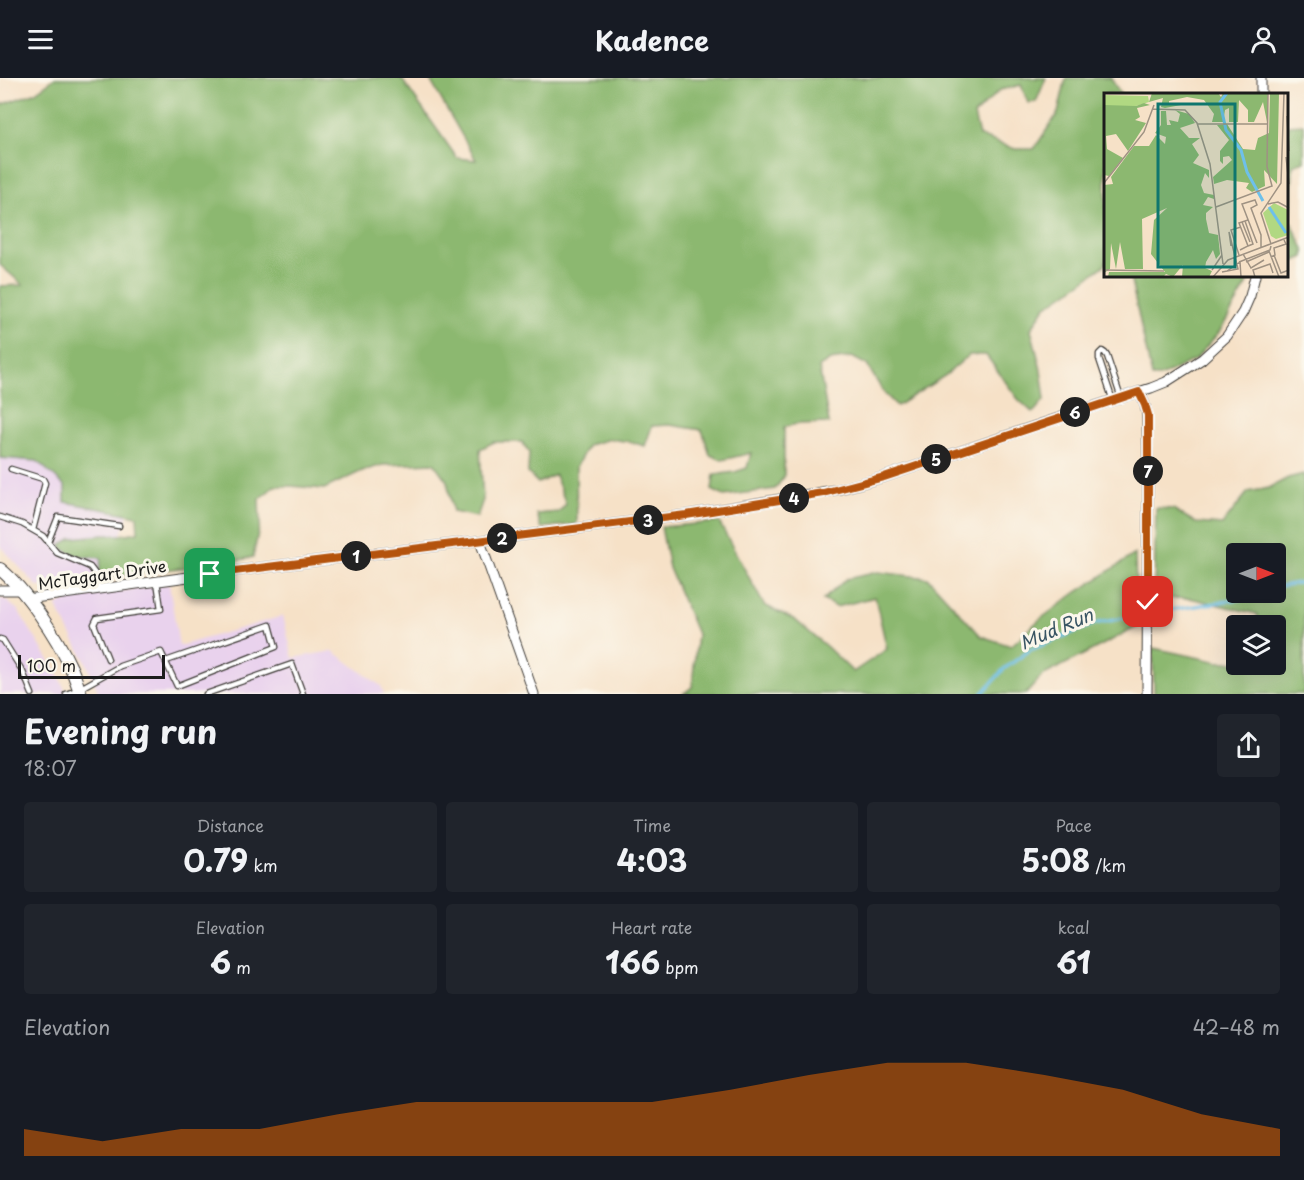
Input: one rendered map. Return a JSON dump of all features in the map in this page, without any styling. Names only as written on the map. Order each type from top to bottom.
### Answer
[{"type":"main road","points":[[0,569],[24,594],[57,641],[73,670],[80,691]]},
{"type":"street","name":"McTaggart Drive","points":[[0,590],[24,594],[100,589],[686,515],[823,493],[884,477],[1166,381],[1202,359],[1234,327],[1250,296],[1254,278]]},
{"type":"street","points":[[1139,392],[1148,415],[1147,694]]},
{"type":"street","points":[[480,541],[534,694]]},
{"type":"lane","points":[[1102,351],[1107,356],[1117,399],[1099,359],[1102,351]]},
{"type":"lane","points":[[11,469],[43,479],[45,483],[33,530]]},
{"type":"lane","points":[[48,542],[57,518],[60,516],[118,526]]},
{"type":"lane","points":[[0,517],[33,530],[43,536],[57,553],[90,567],[96,575],[100,589]]},
{"type":"lane","points":[[108,659],[94,624],[97,618],[161,609],[157,581]]},
{"type":"lane","points":[[66,694],[80,691],[120,666],[161,652],[177,686],[276,647],[270,625],[166,661]]},
{"type":"lane","points":[[0,639],[3,640],[33,694]]},
{"type":"lane","points":[[206,694],[292,664],[303,694]]},
{"type":"shaded area","points":[[0,458],[36,460],[65,486],[66,502],[128,515],[104,578],[91,583],[38,587],[0,546]]},
{"type":"shaded area","points":[[169,584],[179,646],[283,616],[293,658],[333,651],[381,686],[384,694],[99,694],[86,662],[57,605],[68,600]]},
{"type":"shaded area","points":[[0,599],[4,599],[18,610],[57,673],[67,694],[0,694]]},
{"type":"green space","points":[[55,78],[401,78],[457,158],[476,160],[429,78],[1046,78],[1036,102],[1028,103],[1021,85],[1000,90],[974,115],[979,136],[1015,149],[1034,149],[1058,113],[1066,78],[1111,78],[1119,93],[1104,93],[1104,266],[1045,307],[1031,329],[1045,399],[1033,413],[1018,399],[986,355],[969,355],[946,375],[897,406],[884,393],[867,365],[852,357],[830,360],[819,367],[829,423],[797,424],[784,427],[784,477],[775,489],[724,496],[712,490],[714,475],[747,468],[751,453],[722,460],[710,455],[702,430],[670,425],[652,426],[645,446],[610,439],[588,445],[576,467],[577,524],[541,528],[537,514],[559,512],[566,504],[555,475],[538,483],[528,473],[529,452],[522,442],[494,442],[480,449],[483,500],[477,517],[453,512],[447,481],[434,463],[383,465],[362,471],[324,489],[274,486],[259,500],[260,524],[253,557],[230,562],[107,577],[99,572],[101,558],[73,554],[60,545],[72,538],[138,532],[137,516],[65,502],[65,486],[37,461],[0,458],[0,286],[23,285],[0,265],[0,105],[34,93]]},
{"type":"green space","points":[[1304,124],[1304,161],[1293,165],[1291,222],[1304,249],[1304,257],[1290,263],[1289,262],[1289,125]]},
{"type":"green space","points":[[1130,278],[1248,278],[1248,283],[1220,331],[1196,359],[1160,377],[1152,377]]},
{"type":"green space","points":[[1304,474],[1304,694],[1154,694],[1153,648],[1226,662],[1226,675],[1286,675],[1286,615],[1257,615],[1190,598],[1154,599],[1156,508],[1173,509],[1196,523],[1222,525],[1248,492],[1269,488],[1288,478]]},
{"type":"green space","points":[[719,522],[764,605],[795,620],[853,672],[887,649],[875,597],[836,607],[823,600],[846,579],[878,572],[928,578],[981,636],[1011,646],[1039,620],[1135,554],[1137,627],[1042,676],[1026,694],[683,694],[692,687],[697,634],[669,568],[661,527]]},
{"type":"waterway","name":"Mud Run","points":[[1286,585],[1304,582]]},
{"type":"waterway","name":"Mud Run","points":[[1151,613],[1226,601]]},
{"type":"waterway","name":"Mud Run","points":[[982,694],[1004,669],[1030,650],[1094,624],[1144,614]]},
{"type":"route","points":[[210,574],[686,515],[823,493],[884,477],[1139,392],[1148,415],[1148,602]]}]
